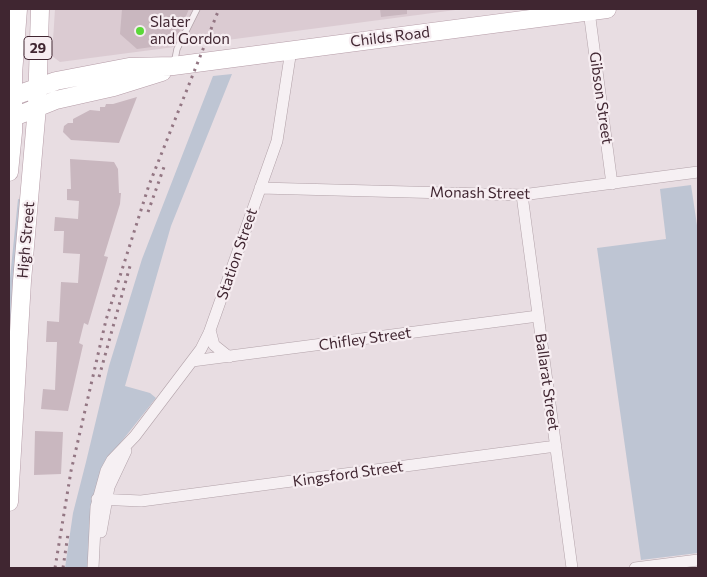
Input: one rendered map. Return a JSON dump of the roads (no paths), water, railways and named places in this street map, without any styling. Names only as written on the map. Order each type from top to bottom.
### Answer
[{"type":"main road","name":"29","points":[[9,172],[14,117],[18,9]]},
{"type":"main road","name":"High Street","points":[[9,502],[22,280],[37,107],[40,9]]},
{"type":"main road","name":"Childs Road","points":[[14,96],[38,87],[113,70],[174,66],[598,10]]},
{"type":"main road","name":"Childs Road","points":[[14,117],[56,100],[156,74],[174,66]]},
{"type":"street","name":"Gibson Street","points":[[598,10],[612,184]]},
{"type":"street","name":"Station Street","points":[[94,568],[94,519],[103,500],[101,482],[112,460],[134,436],[202,349],[280,130],[291,50]]},
{"type":"street","name":"Monash Street","points":[[260,188],[522,195],[698,172]]},
{"type":"street","name":"Ballarat Street","points":[[522,195],[572,568]]},
{"type":"street","name":"Chifley Street","points":[[192,361],[538,316]]},
{"type":"street","points":[[210,330],[214,345],[229,357]]},
{"type":"street","name":"Kingsford Street","points":[[103,500],[141,501],[556,446]]},
{"type":"street","points":[[635,568],[698,560]]},
{"type":"lane","points":[[174,66],[177,48],[197,9]]},
{"type":"railway","points":[[55,568],[71,471],[106,320],[149,185],[219,9]]},
{"type":"railway","points":[[148,212],[164,167]]},
{"type":"railway","points":[[99,377],[130,266]]},
{"type":"railway","points":[[63,568],[68,534]]},
{"type":"place","name":"Slater and Gordon","points":[[140,31]]}]
